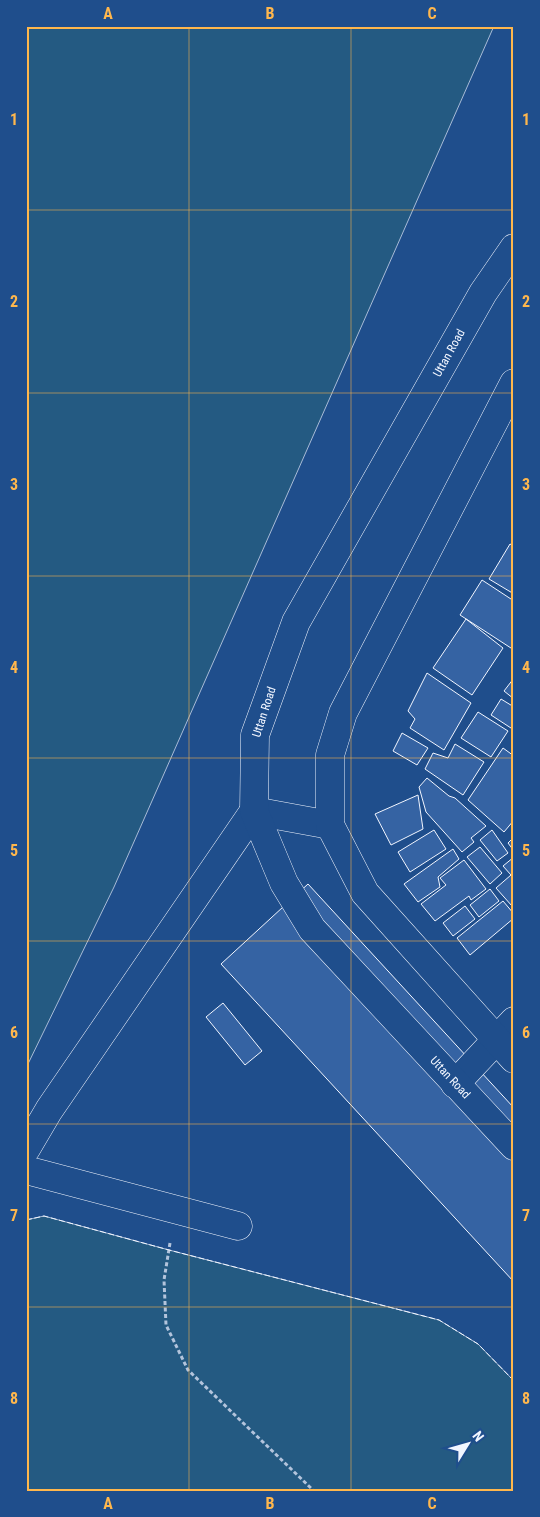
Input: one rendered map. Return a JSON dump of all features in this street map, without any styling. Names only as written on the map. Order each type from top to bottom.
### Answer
[{"type":"main road","name":"Uttan Road","points":[[514,248],[483,293],[296,622],[255,735],[254,811],[284,883],[312,929],[514,1146]]},
{"type":"main road","points":[[455,1084],[508,1040],[365,893],[330,825],[330,755],[343,713],[514,383]]},
{"type":"main road","points":[[26,1149],[49,1110],[254,811],[330,825]]},
{"type":"main road","points":[[26,1170],[238,1226]]},
{"type":"path","points":[[174,1210],[164,1280],[166,1325],[179,1352],[188,1370],[314,1491]]},
{"type":"shaded area","points":[[26,26],[494,26],[114,887],[26,1068]]},
{"type":"shaded area","points":[[44,1216],[439,1320],[478,1344],[514,1381],[514,1491],[26,1491],[26,1220]]},
{"type":"building","points":[[510,544],[514,546],[514,594],[489,579]]},
{"type":"building","points":[[482,580],[514,601],[514,650],[460,615]]},
{"type":"building","points":[[466,619],[503,648],[472,695],[433,668]]},
{"type":"building","points":[[427,673],[471,703],[444,750],[410,728],[415,719],[408,711]]},
{"type":"building","points":[[514,678],[514,699],[504,691]]},
{"type":"building","points":[[501,699],[514,707],[514,730],[491,715]]},
{"type":"building","points":[[478,712],[508,731],[491,757],[461,738]]},
{"type":"building","points":[[402,733],[428,748],[417,765],[393,751]]},
{"type":"building","points":[[455,744],[484,762],[463,795],[425,769],[433,753],[448,758]]},
{"type":"building","points":[[503,748],[514,756],[514,820],[504,832],[468,800]]},
{"type":"building","points":[[427,778],[449,796],[455,798],[486,826],[471,838],[474,842],[462,852],[426,812],[419,787]]},
{"type":"building","points":[[418,795],[423,829],[391,845],[375,814]]},
{"type":"building","points":[[434,830],[446,849],[410,872],[398,852]]},
{"type":"building","points":[[492,830],[508,853],[497,861],[480,840]]},
{"type":"building","points":[[514,837],[514,851],[508,843]]},
{"type":"building","points":[[480,847],[502,873],[490,884],[467,857]]},
{"type":"building","points":[[453,849],[459,859],[438,877],[440,887],[418,902],[404,884]]},
{"type":"building","points":[[514,857],[514,904],[512,906],[496,888],[511,875],[503,866]]},
{"type":"building","points":[[464,860],[486,889],[471,900],[469,896],[435,921],[421,904],[446,885],[440,878]]},
{"type":"building","points":[[308,884],[514,1108],[514,1282],[221,964]]},
{"type":"building","points":[[490,889],[499,901],[479,917],[470,905]]},
{"type":"building","points":[[503,901],[514,914],[514,918],[470,955],[457,938]]},
{"type":"building","points":[[465,906],[475,919],[453,936],[443,923]]},
{"type":"building","points":[[223,1003],[262,1051],[245,1065],[206,1017]]},
{"type":"fence","points":[[26,1220],[44,1216],[439,1320],[478,1344],[514,1381]]}]
